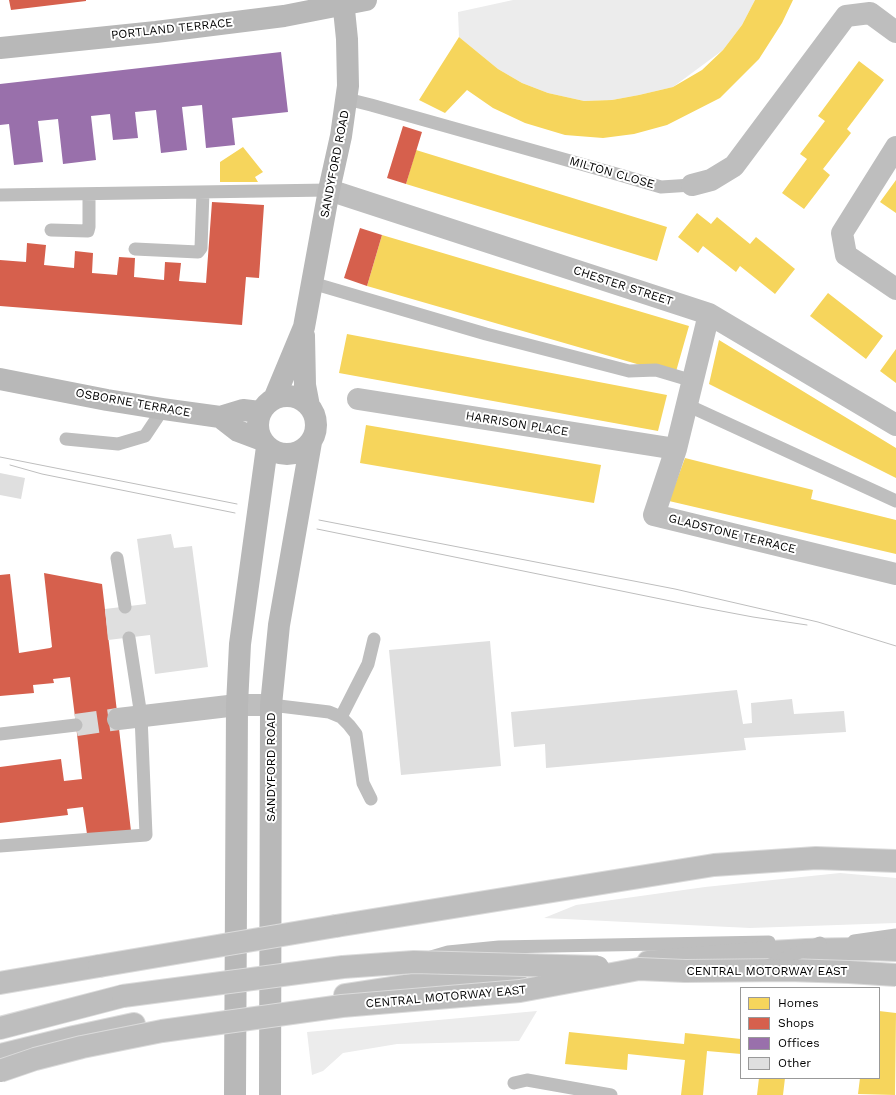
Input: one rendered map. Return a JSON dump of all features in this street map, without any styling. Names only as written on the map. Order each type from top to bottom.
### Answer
[{"type":"main road","name":"PORTLAND TERRACE","points":[[0,48],[156,32],[262,19],[366,0]]},
{"type":"main road","name":"SANDYFORD ROAD","points":[[309,406],[305,385],[304,327],[347,100],[347,46],[344,3]]},
{"type":"main road","name":"MILTON CLOSE","points":[[692,185],[711,180],[734,166],[846,16],[870,13],[896,32]]},
{"type":"main road","points":[[896,147],[842,233],[846,255],[896,289]]},
{"type":"main road","name":"CHESTER STREET","points":[[329,190],[709,314],[896,426]]},
{"type":"main road","name":"GLADSTONE TERRACE","points":[[709,314],[676,449],[654,515],[896,574]]},
{"type":"main road","name":"SANDYFORD ROAD","points":[[267,405],[304,327]]},
{"type":"main road","name":"OSBORNE TERRACE","points":[[0,378],[164,409],[220,417],[238,431],[264,444]]},
{"type":"main road","points":[[220,417],[242,410],[267,405],[283,396],[293,396],[302,400],[309,406],[314,414],[316,424],[315,433],[304,449],[295,453],[285,454],[276,452],[264,444],[258,431],[258,421],[267,405]]},
{"type":"main road","name":"HARRISON PLACE","points":[[358,399],[676,449]]},
{"type":"main road","name":"SANDYFORD ROAD","points":[[270,1095],[271,705],[279,625],[310,442]]},
{"type":"main road","points":[[235,1095],[236,705],[240,644],[264,444]]},
{"type":"main road","points":[[118,719],[236,705],[271,705]]},
{"type":"main road","points":[[0,983],[336,926],[714,865],[816,858],[896,861]]},
{"type":"main road","name":"CENTRAL MOTORWAY EAST","points":[[0,1056],[74,1037],[134,1024],[463,977],[781,951],[845,949],[896,950]]},
{"type":"main road","points":[[0,1028],[123,996],[343,968],[414,962],[639,969]]},
{"type":"main road","name":"CENTRAL MOTORWAY EAST","points":[[0,1071],[35,1059],[82,1047],[162,1030],[342,1006],[520,991],[639,969],[686,971],[762,969],[896,975]]},
{"type":"lane","name":"MILTON CLOSE","points":[[347,100],[409,115],[620,174],[661,187],[692,185]]},
{"type":"lane","points":[[0,195],[329,190]]},
{"type":"lane","points":[[134,249],[198,252],[201,248],[203,192]]},
{"type":"lane","points":[[51,230],[88,231],[88,194]]},
{"type":"lane","points":[[312,283],[486,334],[629,372],[656,370],[693,381]]},
{"type":"lane","points":[[687,405],[896,501]]},
{"type":"lane","points":[[66,439],[118,444],[145,436],[164,409]]},
{"type":"lane","points":[[117,558],[125,607]]},
{"type":"lane","points":[[0,846],[146,835],[141,716],[129,638]]},
{"type":"lane","points":[[341,717],[368,664],[374,639]]},
{"type":"lane","points":[[271,705],[329,712],[341,717],[356,734],[363,783],[371,799]]},
{"type":"lane","points":[[0,734],[76,725]]},
{"type":"lane","points":[[414,962],[448,952],[499,947],[777,942],[820,943],[853,941],[896,935]]},
{"type":"lane","points":[[762,969],[820,943]]},
{"type":"lane","points":[[514,1083],[527,1080],[611,1095]]},
{"type":"shaded area","points":[[513,0],[755,0],[742,25],[723,50],[673,87],[612,100],[584,101],[548,93],[522,83],[498,69],[459,37],[458,12]]},
{"type":"shaded area","points":[[840,873],[896,878],[896,923],[750,928],[544,918],[576,905],[705,887]]},
{"type":"shaded area","points":[[537,1011],[519,1041],[397,1044],[343,1053],[323,1071],[312,1075],[307,1032]]},
{"type":"building: Homes","points":[[755,0],[793,0],[782,23],[759,59],[720,98],[667,125],[634,134],[603,138],[565,135],[525,123],[493,108],[467,90],[445,113],[419,100],[459,37],[498,69],[522,83],[548,93],[584,101],[612,100],[673,87],[702,70],[723,50],[742,25]]},
{"type":"building: Homes","points":[[859,61],[884,80],[847,129],[851,133],[823,169],[830,175],[804,209],[782,193],[807,159],[800,154],[825,121],[818,116]]},
{"type":"building: Homes","points":[[243,147],[263,172],[255,177],[258,182],[220,182],[220,162]]},
{"type":"building: Homes","points":[[416,150],[667,227],[657,261],[406,184]]},
{"type":"building: Homes","points":[[896,180],[896,213],[880,202]]},
{"type":"building: Homes","points":[[697,213],[711,224],[717,217],[750,244],[756,237],[795,269],[775,294],[740,266],[736,272],[703,246],[698,253],[678,237]]},
{"type":"building: Homes","points":[[382,235],[689,326],[675,375],[367,286]]},
{"type":"building: Homes","points":[[828,293],[883,336],[866,359],[810,316]]},
{"type":"building: Homes","points":[[347,334],[667,395],[658,431],[339,373]]},
{"type":"building: Homes","points":[[719,340],[896,448],[896,478],[709,384]]},
{"type":"building: Homes","points":[[896,349],[896,383],[880,371]]},
{"type":"building: Homes","points":[[366,425],[601,465],[594,503],[360,463]]},
{"type":"building: Homes","points":[[685,458],[813,490],[811,499],[896,520],[896,554],[669,501]]},
{"type":"building: Homes","points":[[880,1011],[896,1013],[895,1095],[858,1094],[860,1079],[880,1079]]},
{"type":"building: Homes","points":[[569,1032],[684,1044],[685,1033],[740,1039],[740,1054],[707,1051],[703,1095],[681,1095],[685,1060],[628,1054],[627,1070],[565,1064]]},
{"type":"building: Homes","points":[[759,1079],[785,1079],[783,1095],[757,1095]]},
{"type":"building: Shops","points":[[9,0],[86,0],[86,1],[11,10]]},
{"type":"building: Shops","points":[[403,126],[422,132],[406,184],[387,178]]},
{"type":"building: Shops","points":[[212,202],[264,205],[259,278],[246,277],[242,325],[0,306],[0,260],[26,262],[27,243],[46,245],[44,265],[74,268],[75,251],[93,253],[92,273],[117,275],[119,257],[135,258],[134,277],[164,280],[165,262],[181,263],[179,281],[206,283]]},
{"type":"building: Shops","points":[[360,228],[382,235],[367,286],[344,278]]},
{"type":"building: Shops","points":[[44,573],[102,584],[131,831],[87,834],[83,807],[67,809],[68,815],[0,823],[0,767],[61,759],[64,781],[82,779],[70,677],[53,679],[54,683],[33,685],[34,693],[0,696],[0,575],[10,574],[19,653],[52,647]]},
{"type":"building: Offices","points":[[281,52],[288,112],[232,118],[235,145],[206,148],[202,105],[182,107],[187,150],[161,153],[156,110],[135,112],[138,138],[113,140],[110,114],[91,116],[96,160],[63,164],[58,119],[38,121],[43,162],[14,165],[9,124],[0,125],[0,84]]},
{"type":"building: Other","points":[[0,473],[25,478],[21,499],[0,495]]},
{"type":"building: Other","points":[[171,534],[174,548],[192,546],[208,667],[155,674],[150,635],[108,640],[105,609],[146,604],[137,539]]},
{"type":"building: Other","points":[[490,641],[501,766],[401,775],[389,650]]},
{"type":"building: Other","points":[[737,690],[743,724],[752,723],[751,703],[792,699],[794,714],[844,711],[846,732],[744,738],[746,750],[546,768],[545,744],[514,747],[511,712]]},
{"type":"tunnel","points":[[76,725],[118,719]]},
{"type":"tram line","points":[[0,457],[237,504]]},
{"type":"tram line","points":[[10,465],[42,474],[235,513]]},
{"type":"tram line","points":[[319,520],[675,589],[818,622],[896,646]]},
{"type":"tram line","points":[[317,529],[700,607],[807,625]]}]
